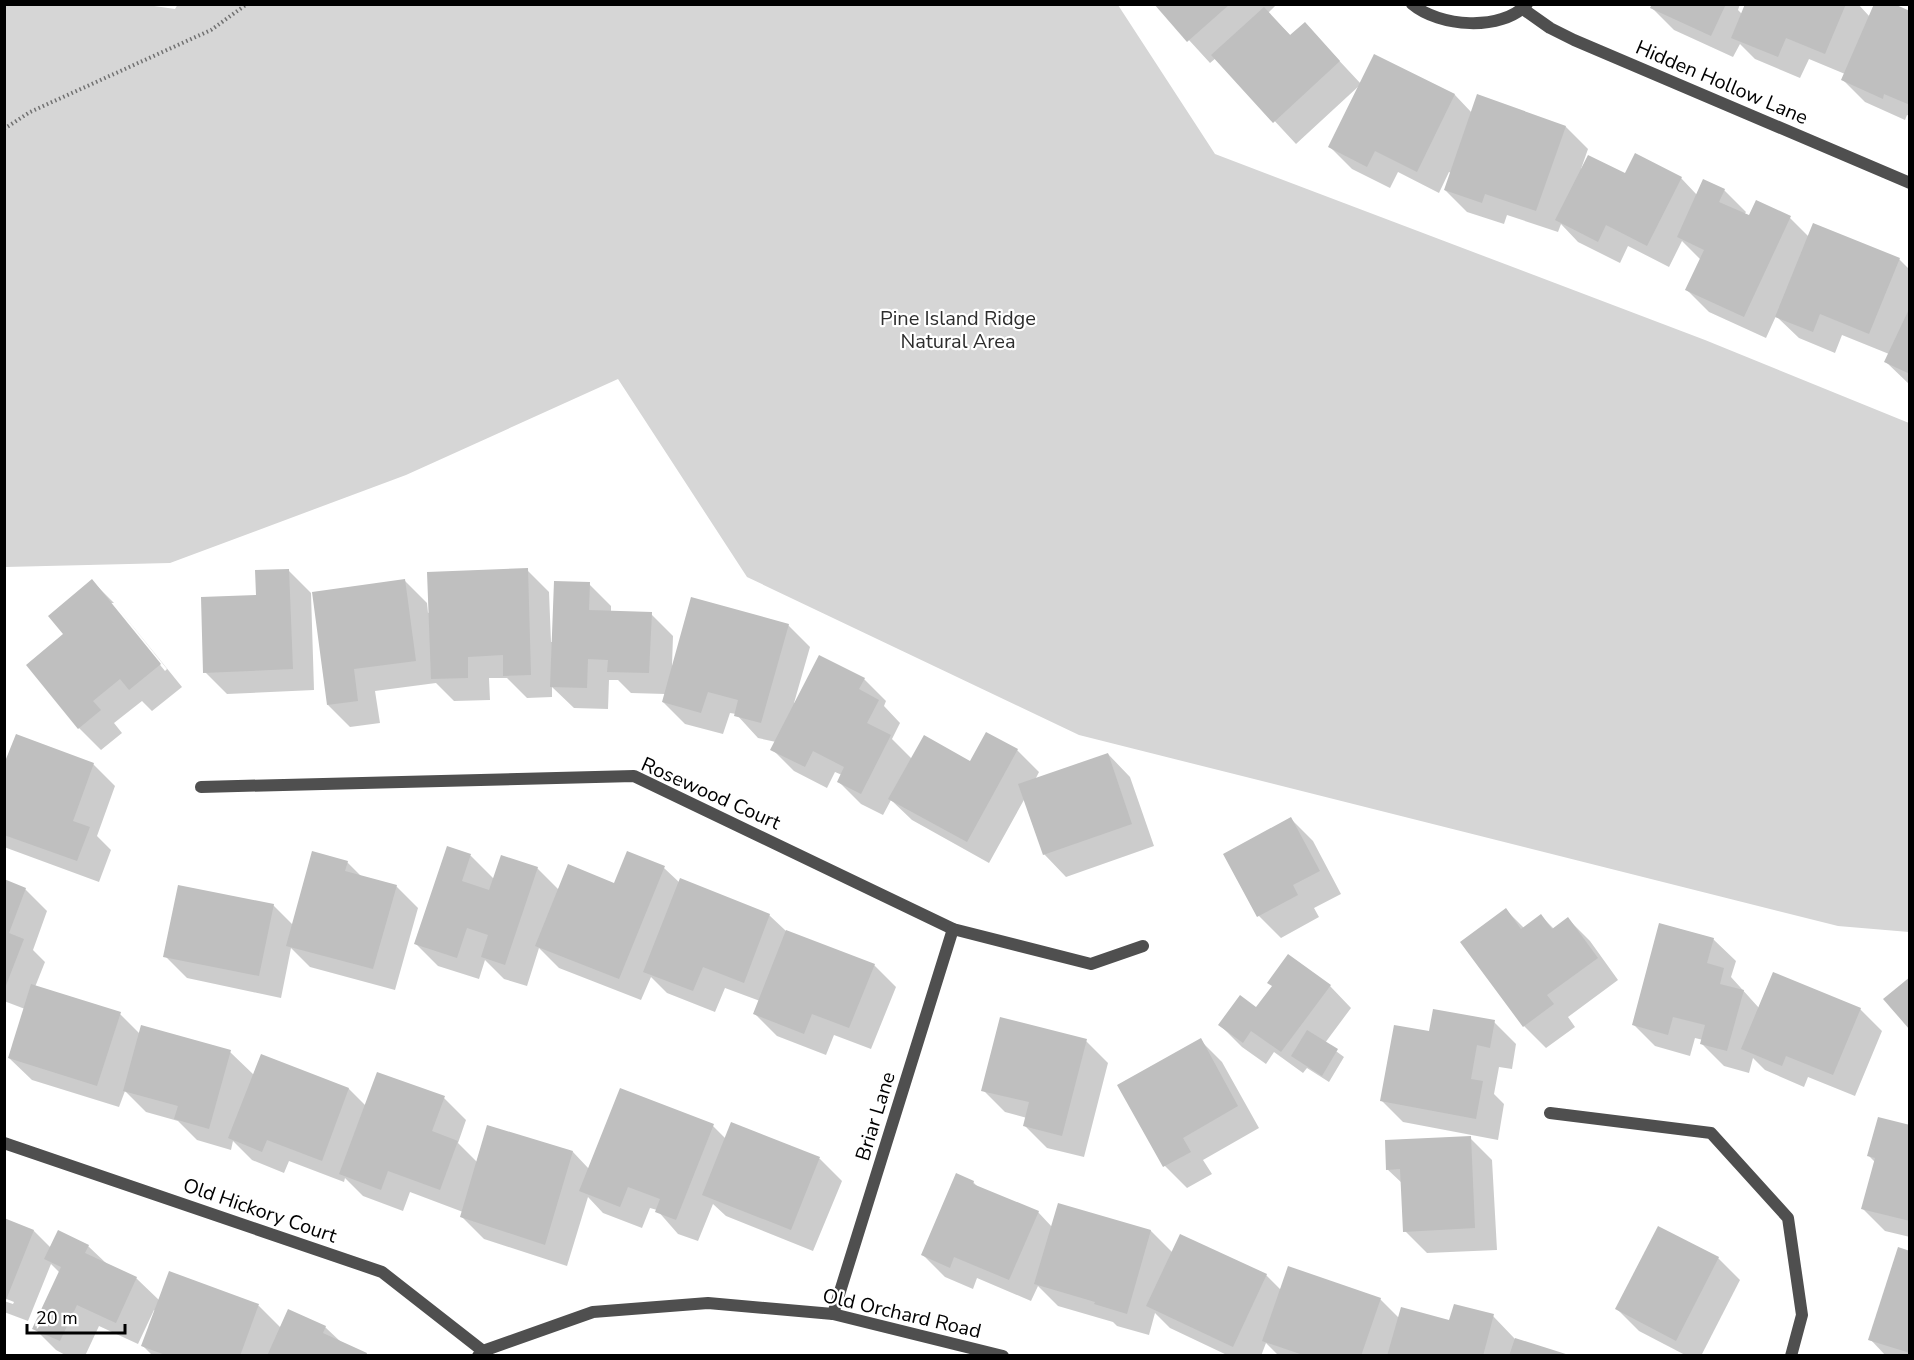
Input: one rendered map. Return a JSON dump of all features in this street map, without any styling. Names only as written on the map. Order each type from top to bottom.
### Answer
[{"type":"street","name":"Hidden Hollow Lane","points":[[1412,4],[1442,20],[1472,24],[1502,19],[1525,7],[1550,28],[1574,40],[1910,183]]},
{"type":"street","name":"Rosewood Court","points":[[201,787],[634,776],[953,929],[1090,964],[1143,946]]},
{"type":"street","name":"Briar Lane","points":[[833,1314],[953,929]]},
{"type":"street","points":[[1550,1113],[1711,1133],[1788,1218],[1802,1315],[1791,1356]]},
{"type":"street","name":"Old Hickory Court","points":[[4,1143],[382,1272],[480,1353]]},
{"type":"street","name":"Old Orchard Road","points":[[480,1353],[593,1312],[708,1303],[833,1314],[1002,1356]]},
{"type":"path","points":[[4,129],[30,112],[211,30],[247,4]]},
{"type":"green space","name":"Pine Island Ridge Natural Area","points":[[178,4],[1118,5],[1215,154],[1705,340],[1909,423],[1909,932],[1838,926],[1079,735],[747,577],[618,379],[406,475],[170,563],[5,567],[5,5],[147,5],[175,9]]},
{"type":"building","points":[[1154,4],[1230,4],[1187,42]]},
{"type":"building","points":[[1652,4],[1726,4],[1711,36],[1650,8]]},
{"type":"building","points":[[1745,4],[1846,4],[1825,54],[1786,38],[1778,57],[1731,38]]},
{"type":"building","points":[[1874,4],[1894,4],[1910,11],[1910,105],[1884,94],[1883,99],[1841,80]]},
{"type":"building","points":[[1264,7],[1290,35],[1305,22],[1340,61],[1273,123],[1211,55]]},
{"type":"building","points":[[1374,54],[1455,94],[1417,172],[1375,151],[1367,167],[1328,147]]},
{"type":"building","points":[[1477,94],[1566,126],[1536,211],[1485,194],[1482,203],[1444,190]]},
{"type":"building","points":[[1635,153],[1682,177],[1647,246],[1606,225],[1598,242],[1555,220],[1588,155],[1625,173]]},
{"type":"building","points":[[1703,179],[1725,189],[1719,202],[1749,215],[1756,200],[1791,216],[1744,317],[1685,290],[1704,250],[1677,237]]},
{"type":"building","points":[[1813,223],[1900,258],[1869,334],[1820,314],[1813,332],[1775,317]]},
{"type":"building","points":[[1910,307],[1910,374],[1884,362]]},
{"type":"building","points":[[528,568],[531,675],[503,676],[503,655],[468,657],[468,678],[431,679],[427,572]]},
{"type":"building","points":[[289,569],[293,669],[203,673],[201,597],[256,595],[255,570]]},
{"type":"building","points":[[92,579],[161,664],[129,690],[120,679],[93,701],[101,710],[78,729],[26,665],[63,634],[48,616]]},
{"type":"building","points":[[405,579],[416,661],[354,669],[358,701],[327,705],[312,592]]},
{"type":"building","points":[[554,581],[590,582],[589,610],[652,612],[649,673],[607,672],[608,660],[588,659],[587,688],[550,687]]},
{"type":"building","points":[[691,597],[789,624],[761,723],[734,716],[738,700],[708,692],[701,713],[662,702]]},
{"type":"building","points":[[819,655],[865,678],[859,689],[879,700],[867,723],[891,735],[861,794],[837,782],[844,767],[813,751],[805,767],[770,750]]},
{"type":"building","points":[[986,732],[1018,749],[967,842],[888,799],[924,735],[970,761]]},
{"type":"building","points":[[16,734],[94,763],[73,821],[90,827],[77,861],[4,835],[4,764]]},
{"type":"building","points":[[1108,753],[1132,824],[1043,855],[1018,784]]},
{"type":"building","points":[[1291,817],[1320,871],[1293,885],[1298,895],[1257,917],[1223,854]]},
{"type":"building","points":[[447,846],[471,854],[462,881],[489,890],[501,855],[538,867],[505,965],[481,957],[488,935],[467,928],[457,958],[414,944]]},
{"type":"building","points":[[312,851],[348,861],[345,871],[397,885],[373,969],[286,946]]},
{"type":"building","points":[[627,851],[665,866],[619,979],[535,946],[568,864],[614,883]]},
{"type":"building","points":[[680,878],[770,914],[744,983],[703,967],[693,991],[643,972]]},
{"type":"building","points":[[4,879],[26,888],[9,933],[24,939],[5,988]]},
{"type":"building","points":[[178,885],[274,904],[259,976],[163,957]]},
{"type":"building","points":[[1506,908],[1521,929],[1541,914],[1552,929],[1568,917],[1598,958],[1547,995],[1554,1004],[1523,1027],[1460,942]]},
{"type":"building","points":[[1659,923],[1714,938],[1707,963],[1724,968],[1720,984],[1744,990],[1727,1051],[1700,1044],[1705,1025],[1673,1017],[1668,1035],[1632,1025]]},
{"type":"building","points":[[786,930],[875,964],[849,1028],[812,1014],[804,1034],[753,1014]]},
{"type":"building","points":[[1288,954],[1331,985],[1281,1052],[1251,1031],[1243,1043],[1218,1025],[1240,995],[1256,1007],[1272,986],[1267,983]]},
{"type":"building","points":[[1773,972],[1861,1008],[1833,1075],[1786,1056],[1782,1066],[1741,1049]]},
{"type":"building","points":[[1910,977],[1910,1030],[1883,999]]},
{"type":"building","points":[[31,984],[121,1012],[97,1086],[8,1058]]},
{"type":"building","points":[[1433,1009],[1495,1020],[1490,1048],[1477,1045],[1471,1079],[1483,1081],[1476,1119],[1380,1101],[1394,1025],[1429,1031]]},
{"type":"building","points":[[1000,1017],[1087,1039],[1062,1136],[1023,1126],[1029,1102],[981,1091]]},
{"type":"building","points":[[141,1025],[231,1050],[209,1129],[174,1119],[178,1106],[123,1091]]},
{"type":"building","points":[[1307,1030],[1338,1049],[1322,1076],[1291,1056]]},
{"type":"building","points":[[1201,1038],[1238,1106],[1183,1138],[1191,1152],[1163,1167],[1117,1085]]},
{"type":"building","points":[[261,1054],[349,1088],[322,1161],[267,1140],[262,1152],[228,1138]]},
{"type":"building","points":[[377,1072],[445,1096],[432,1131],[458,1141],[440,1190],[388,1171],[381,1190],[339,1174]]},
{"type":"building","points":[[620,1088],[714,1124],[676,1220],[655,1212],[660,1199],[628,1187],[620,1207],[579,1191]]},
{"type":"building","points":[[1878,1117],[1910,1125],[1910,1221],[1861,1209],[1875,1158],[1867,1156]]},
{"type":"building","points":[[731,1122],[820,1157],[791,1230],[702,1195]]},
{"type":"building","points":[[487,1125],[573,1151],[545,1245],[460,1217]]},
{"type":"building","points":[[1471,1136],[1475,1228],[1403,1232],[1400,1169],[1386,1170],[1385,1140]]},
{"type":"building","points":[[956,1173],[974,1181],[973,1184],[1039,1211],[1009,1280],[954,1257],[950,1268],[921,1255]]},
{"type":"building","points":[[1058,1203],[1151,1230],[1127,1314],[1034,1284]]},
{"type":"building","points":[[4,1218],[34,1230],[6,1300],[4,1299]]},
{"type":"building","points":[[1658,1226],[1719,1257],[1676,1341],[1615,1309]]},
{"type":"building","points":[[58,1230],[89,1245],[85,1253],[137,1277],[116,1323],[77,1305],[60,1341],[32,1329],[61,1267],[44,1259]]},
{"type":"building","points":[[1180,1234],[1267,1274],[1233,1347],[1146,1306]]},
{"type":"building","points":[[1898,1247],[1910,1251],[1910,1353],[1868,1340]]},
{"type":"building","points":[[1288,1266],[1381,1298],[1361,1356],[1306,1356],[1262,1341]]},
{"type":"building","points":[[169,1271],[259,1304],[240,1356],[168,1356],[141,1346]]},
{"type":"building","points":[[1454,1304],[1494,1314],[1483,1356],[1387,1356],[1401,1307],[1449,1320]]},
{"type":"building","points":[[288,1309],[326,1326],[323,1333],[367,1353],[366,1356],[267,1356]]},
{"type":"building","points":[[1515,1338],[1569,1355],[1569,1356],[1509,1356]]}]
